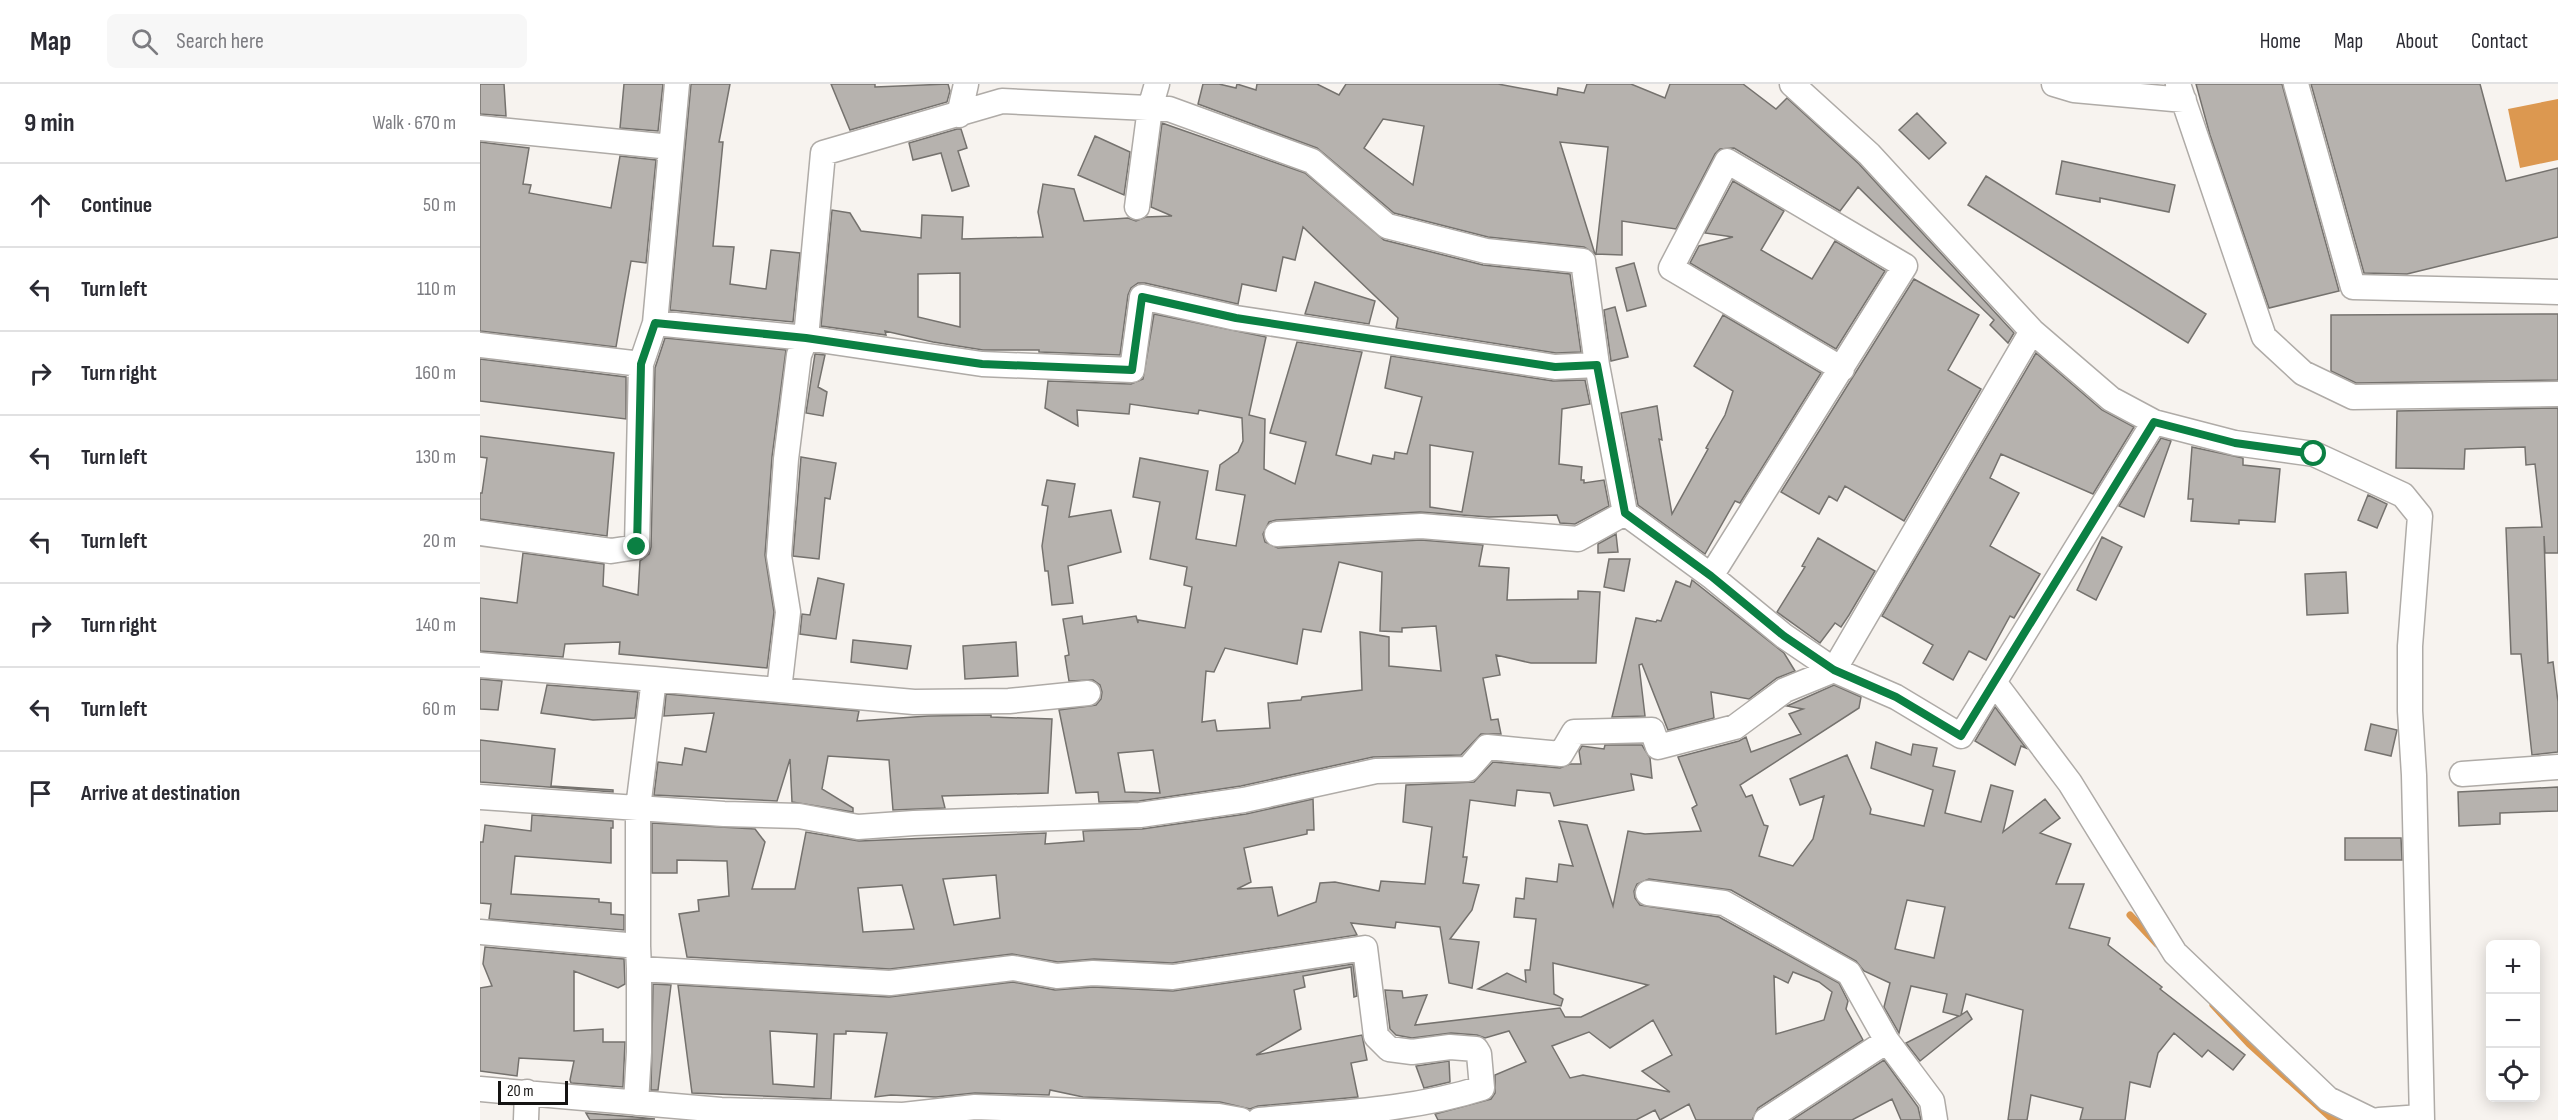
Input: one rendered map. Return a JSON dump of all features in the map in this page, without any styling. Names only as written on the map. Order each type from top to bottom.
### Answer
[{"type":"street","points":[[480,533],[611,551],[637,547],[641,364],[655,323],[677,84]]},
{"type":"street","points":[[959,115],[966,84]]},
{"type":"street","points":[[1137,207],[1150,108],[1157,84]]},
{"type":"street","points":[[1792,84],[1869,154],[2032,331],[2111,399],[2154,422],[2235,443],[2314,454],[2403,495],[2420,516],[2410,646],[2410,711],[2414,775],[2422,1119],[2379,1120]]},
{"type":"street","points":[[2054,84],[2074,90],[2181,92],[2264,337],[2303,373],[2353,397],[2558,394]]},
{"type":"street","points":[[2296,84],[2353,287],[2558,292]]},
{"type":"street","points":[[779,690],[788,612],[779,556],[786,459],[798,367],[806,338],[823,153],[1002,101],[1169,109],[1312,161],[1387,226],[1486,251],[1583,261],[1597,365],[1625,513],[1711,576],[1784,636],[1834,670],[1896,697],[1961,736],[2154,422]]},
{"type":"street","points":[[480,128],[671,147]]},
{"type":"street","points":[[1711,576],[1842,369],[1905,266],[1727,161],[1671,268],[1842,369]]},
{"type":"street","points":[[655,323],[806,338],[982,364],[1132,370],[1142,297],[1236,318],[1555,367],[1597,365]]},
{"type":"street","points":[[480,797],[724,814],[799,816],[858,827],[1140,815],[1244,800],[1376,771],[1468,769],[1487,747],[1561,754],[1574,732],[1652,730],[1658,747],[1735,727],[1785,690],[1834,670],[2032,331]]},
{"type":"street","points":[[480,345],[641,364]]},
{"type":"street","points":[[1277,534],[1421,526],[1578,539],[1625,513]]},
{"type":"street","points":[[480,665],[914,702],[1009,700],[1088,693]]},
{"type":"street","points":[[636,1103],[639,1052],[638,808],[654,680]]},
{"type":"street","points":[[1994,682],[2070,783],[2175,953],[2328,1099],[2371,1120]]},
{"type":"street","points":[[2462,774],[2558,766]]},
{"type":"street","points":[[1648,893],[1724,903],[1849,973],[1887,1041],[1932,1101],[1935,1120]]},
{"type":"street","points":[[480,932],[638,957],[890,983],[1013,968],[1056,976],[1093,973],[1173,977],[1365,948],[1376,1036],[1389,1049],[1412,1052],[1450,1047],[1476,1049],[1479,1054],[1482,1088],[1416,1105],[1259,1120]]},
{"type":"street","points":[[1766,1120],[1887,1041]]},
{"type":"street","points":[[480,1089],[721,1110],[903,1114],[975,1107],[1219,1116],[1241,1120]]},
{"type":"street","points":[[526,1120],[527,1092]]},
{"type":"shaded area","points":[[2558,99],[2558,160],[2520,168],[2508,109]]},
{"type":"building","points":[[480,84],[504,84],[506,116],[480,114]]},
{"type":"building","points":[[624,84],[663,84],[658,131],[620,128]]},
{"type":"building","points":[[691,84],[730,84],[719,142],[723,142],[713,246],[734,247],[730,284],[766,289],[771,250],[800,253],[793,322],[670,310]]},
{"type":"building","points":[[831,84],[875,84],[875,87],[948,84],[950,91],[947,102],[850,130]]},
{"type":"building","points":[[1203,84],[1219,84],[1236,88],[1237,84],[1256,90],[1257,84],[1317,84],[1339,95],[1346,84],[1498,84],[1557,95],[1558,88],[1584,93],[1587,84],[1631,84],[1665,98],[1670,84],[1743,84],[1776,109],[1787,98],[1859,164],[2014,333],[2008,343],[1990,325],[1994,320],[1858,187],[1840,211],[1734,148],[1720,149],[1715,154],[1676,229],[1622,221],[1622,255],[1596,254],[1608,147],[1560,142],[1595,254],[1584,247],[1488,237],[1394,213],[1317,148],[1198,104]],"holes":[[[1383,119],[1424,126],[1413,185],[1364,148]]]},
{"type":"building","points":[[2196,84],[2282,84],[2339,291],[2269,308],[2210,135]]},
{"type":"building","points":[[2311,84],[2480,84],[2506,181],[2558,168],[2558,237],[2407,274],[2364,273]]},
{"type":"building","points":[[1917,113],[1946,143],[1929,159],[1899,130]]},
{"type":"building","points":[[1162,123],[1305,173],[1384,240],[1483,265],[1570,274],[1581,352],[1556,353],[1396,328],[1398,318],[1303,227],[1295,260],[1283,257],[1276,291],[1242,284],[1238,304],[1138,283],[1131,288],[1128,295],[1120,355],[1039,352],[1039,350],[983,350],[885,331],[886,335],[821,326],[832,210],[850,213],[861,231],[921,238],[922,215],[963,217],[962,239],[1043,237],[1038,212],[1043,184],[1074,189],[1084,221],[1128,218],[1136,221],[1146,217],[1172,216],[1151,207]],"holes":[[[960,273],[960,327],[918,317],[918,274]]]},
{"type":"building","points":[[961,129],[967,148],[958,151],[969,186],[952,191],[941,153],[913,160],[909,143]]},
{"type":"building","points":[[1095,136],[1130,152],[1124,195],[1078,175]]},
{"type":"building","points":[[480,142],[529,148],[523,184],[531,185],[529,193],[611,208],[620,156],[656,160],[646,263],[631,261],[616,347],[480,331]]},
{"type":"building","points":[[2062,161],[2175,185],[2169,212],[2100,198],[2100,202],[2056,194]]},
{"type":"building","points":[[1986,176],[2206,314],[2188,343],[1968,205]]},
{"type":"building","points":[[1733,181],[1784,211],[1761,250],[1812,279],[1835,241],[1885,271],[1836,349],[1690,263],[1699,246],[1733,237],[1705,233]]},
{"type":"building","points":[[1634,263],[1646,306],[1627,311],[1616,268]]},
{"type":"building","points":[[1914,279],[1979,315],[1948,370],[1981,389],[1904,521],[1845,486],[1837,501],[1829,496],[1819,514],[1781,492]]},
{"type":"building","points":[[1315,282],[1375,301],[1369,324],[1305,314]]},
{"type":"building","points":[[1615,307],[1628,357],[1611,361],[1604,310]]},
{"type":"building","points":[[1154,314],[1266,337],[1249,415],[1265,419],[1264,469],[1295,484],[1306,442],[1270,433],[1297,342],[1362,352],[1336,455],[1371,464],[1373,455],[1394,459],[1395,452],[1407,454],[1422,397],[1385,388],[1391,356],[1553,381],[1585,380],[1590,404],[1562,409],[1559,464],[1582,467],[1581,480],[1584,480],[1584,483],[1604,480],[1609,506],[1575,524],[1560,523],[1557,515],[1489,517],[1420,512],[1276,520],[1269,522],[1263,534],[1265,542],[1278,548],[1421,540],[1483,545],[1479,566],[1509,568],[1507,600],[1578,599],[1578,591],[1600,592],[1596,663],[1531,663],[1496,655],[1500,675],[1483,678],[1491,720],[1498,719],[1501,734],[1481,734],[1461,755],[1373,757],[1241,786],[1139,801],[1099,802],[1098,792],[1076,793],[1059,710],[1096,705],[1101,699],[1102,692],[1100,685],[1093,680],[1069,681],[1065,656],[1069,655],[1063,619],[1082,616],[1083,624],[1136,616],[1138,623],[1138,620],[1185,628],[1192,587],[1184,585],[1187,567],[1150,559],[1160,502],[1133,497],[1140,458],[1208,471],[1196,539],[1236,546],[1245,495],[1216,490],[1220,465],[1238,452],[1243,441],[1242,418],[1199,410],[1198,414],[1130,404],[1129,414],[1077,410],[1078,426],[1045,408],[1048,381],[1131,384],[1143,379]],"holes":[[[1430,445],[1473,452],[1462,512],[1430,507]],[[1339,562],[1382,572],[1380,631],[1402,632],[1402,628],[1436,626],[1441,671],[1389,666],[1389,637],[1360,632],[1362,690],[1268,703],[1270,728],[1217,731],[1215,720],[1202,722],[1206,671],[1214,672],[1225,648],[1297,664],[1303,629],[1321,632]],[[1153,750],[1160,793],[1125,792],[1118,753]]]},
{"type":"building","points":[[2558,314],[2558,380],[2356,383],[2331,371],[2331,315]]},
{"type":"building","points":[[1723,315],[1821,373],[1740,503],[1735,501],[1705,554],[1638,505],[1621,413],[1657,406],[1662,440],[1659,439],[1672,514],[1725,415],[1733,391],[1694,366]]},
{"type":"building","points":[[665,338],[786,350],[772,457],[765,555],[774,612],[767,668],[619,654],[620,642],[565,644],[563,657],[480,651],[480,598],[517,603],[523,553],[604,564],[603,586],[638,595],[640,561],[649,554],[651,547],[655,368]]},
{"type":"building","points":[[2036,353],[2102,410],[2134,427],[2093,494],[2001,454],[1990,478],[2019,493],[1990,546],[2040,574],[2014,618],[2010,616],[1986,660],[1969,651],[1953,680],[1923,663],[1933,645],[1882,616]]},
{"type":"building","points":[[815,354],[825,355],[818,387],[827,392],[823,416],[806,413]]},
{"type":"building","points":[[480,359],[626,377],[626,419],[480,401]]},
{"type":"building","points":[[2558,408],[2558,553],[2545,553],[2544,536],[2548,663],[2553,662],[2558,702],[2558,752],[2532,755],[2521,654],[2511,654],[2506,528],[2542,527],[2535,464],[2526,465],[2525,447],[2465,449],[2464,469],[2396,468],[2397,411]]},
{"type":"building","points":[[480,436],[614,453],[607,536],[480,519],[480,493],[482,493],[487,458],[480,457]]},
{"type":"building","points":[[2161,438],[2171,441],[2144,517],[2119,506]]},
{"type":"building","points":[[2192,447],[2243,458],[2243,465],[2280,469],[2275,522],[2239,520],[2239,524],[2191,521],[2193,499],[2188,499]]},
{"type":"building","points":[[801,457],[836,463],[830,499],[825,498],[819,559],[793,556]]},
{"type":"building","points":[[1047,480],[1075,484],[1069,517],[1111,510],[1121,552],[1068,566],[1073,603],[1052,605],[1042,546],[1048,506],[1042,505]]},
{"type":"building","points":[[2368,495],[2387,504],[2377,528],[2358,520]]},
{"type":"building","points":[[1616,534],[1618,552],[1598,553],[1598,544]]},
{"type":"building","points":[[2102,537],[2122,547],[2096,600],[2077,590]]},
{"type":"building","points":[[1818,538],[1875,571],[1841,627],[1835,623],[1820,643],[1777,612],[1805,567],[1802,566]]},
{"type":"building","points":[[1609,559],[1630,559],[1624,591],[1604,587]]},
{"type":"building","points":[[2346,572],[2348,613],[2307,615],[2305,574]]},
{"type":"building","points":[[818,578],[844,584],[836,639],[800,634],[802,614],[810,615]]},
{"type":"building","points":[[1692,580],[1784,653],[1795,671],[1777,678],[1749,699],[1711,692],[1714,718],[1668,730],[1642,664],[1639,665],[1645,716],[1612,717],[1636,618],[1661,621],[1676,581],[1690,587]]},
{"type":"building","points":[[853,640],[911,646],[907,669],[851,662]]},
{"type":"building","points":[[1016,642],[1018,676],[965,679],[963,646]]},
{"type":"building","points":[[480,679],[502,681],[498,710],[480,709]]},
{"type":"building","points":[[547,685],[638,692],[635,718],[593,720],[541,713]]},
{"type":"building","points":[[1834,685],[1861,697],[1859,708],[1740,785],[1746,797],[1752,795],[1764,825],[1768,826],[1759,856],[1793,866],[1813,839],[1824,796],[1800,805],[1790,779],[1847,755],[1871,809],[1870,814],[1924,826],[1933,790],[1871,768],[1876,742],[1911,755],[1913,744],[1937,748],[1933,766],[1955,771],[1945,813],[1981,822],[1991,785],[2013,791],[2003,832],[2045,799],[2060,818],[2040,833],[2071,844],[2056,884],[2084,884],[2069,928],[2110,938],[2108,945],[2245,1055],[2233,1070],[2208,1050],[2202,1057],[2174,1033],[2158,1053],[2150,1087],[2130,1082],[2125,1120],[2080,1120],[2083,1108],[2031,1095],[2027,1120],[2008,1120],[2023,1010],[1966,994],[1961,1015],[1967,1011],[1972,1019],[1920,1061],[1906,1043],[1959,1016],[1943,1012],[1947,994],[1911,986],[1899,1033],[1884,1007],[1890,983],[1864,971],[1856,961],[1731,890],[1649,879],[1637,884],[1634,891],[1635,898],[1640,905],[1719,917],[1839,983],[1848,1001],[1846,1009],[1863,1040],[1758,1108],[1752,1120],[1696,1120],[1689,1104],[1660,1120],[1655,1110],[1636,1120],[1438,1120],[1435,1114],[1491,1099],[1495,1093],[1495,1075],[1526,1062],[1509,1031],[1485,1038],[1477,1035],[1451,1033],[1412,1038],[1396,1035],[1390,1029],[1385,990],[1402,991],[1403,998],[1427,995],[1415,1025],[1560,1008],[1565,1017],[1581,1017],[1648,985],[1553,963],[1554,994],[1563,999],[1561,1006],[1478,989],[1507,973],[1526,982],[1525,970],[1530,970],[1536,919],[1514,917],[1516,898],[1524,899],[1526,878],[1557,882],[1559,864],[1573,866],[1559,821],[1587,825],[1613,906],[1628,831],[1645,834],[1701,831],[1692,808],[1697,805],[1678,757],[1739,741],[1746,737],[1751,752],[1801,734],[1789,714],[1803,709],[1787,706]],"holes":[[[1907,900],[1945,907],[1934,958],[1895,949]],[[1793,972],[1819,982],[1832,992],[1824,1020],[1776,1034],[1774,976],[1788,983]],[[1653,1020],[1672,1055],[1642,1071],[1670,1092],[1583,1075],[1570,1078],[1552,1046],[1589,1032],[1610,1048]]]},
{"type":"building","points":[[666,694],[859,711],[857,721],[928,716],[991,715],[991,717],[1052,719],[1048,793],[942,796],[945,808],[893,810],[889,760],[828,756],[822,789],[853,808],[853,812],[792,802],[790,759],[777,801],[654,795],[658,762],[682,765],[685,748],[706,752],[714,713],[664,716]]},
{"type":"building","points":[[1995,707],[2026,748],[2021,746],[2015,765],[1975,741]]},
{"type":"building","points":[[2371,724],[2397,730],[2391,756],[2365,750]]},
{"type":"building","points":[[480,740],[555,749],[551,786],[613,790],[613,792],[480,782]]},
{"type":"building","points":[[1605,745],[1642,745],[1650,758],[1652,778],[1631,774],[1634,790],[1554,806],[1550,793],[1517,790],[1515,806],[1470,800],[1463,857],[1467,857],[1463,883],[1479,885],[1472,910],[1450,939],[1479,942],[1472,988],[1449,983],[1440,927],[1396,922],[1395,928],[1351,923],[1357,935],[1172,963],[1094,959],[1058,962],[1012,954],[890,969],[687,957],[679,914],[699,911],[698,900],[729,896],[727,861],[677,860],[677,873],[652,873],[652,823],[755,829],[765,842],[752,889],[795,889],[806,832],[859,841],[1046,833],[1045,844],[1084,841],[1083,831],[1142,829],[1246,814],[1313,799],[1314,830],[1307,830],[1307,834],[1244,848],[1251,882],[1237,889],[1272,887],[1278,916],[1316,902],[1320,883],[1335,882],[1379,891],[1381,881],[1425,884],[1432,827],[1403,822],[1406,785],[1474,782],[1493,762],[1560,768],[1570,764],[1581,764],[1579,751],[1582,746],[1604,749]],"holes":[[[996,875],[1000,918],[954,925],[943,879]],[[902,885],[914,929],[863,932],[858,888]]]},
{"type":"building","points":[[2558,787],[2558,811],[2500,813],[2500,824],[2459,826],[2458,792]]},
{"type":"building","points":[[532,815],[613,821],[611,863],[515,856],[511,894],[599,899],[599,902],[611,903],[611,914],[624,915],[624,930],[489,919],[491,904],[480,903],[480,842],[483,842],[485,825],[531,831]]},
{"type":"building","points":[[2345,838],[2401,838],[2402,860],[2345,860]]},
{"type":"building","points":[[485,947],[624,959],[625,984],[618,988],[574,971],[574,1031],[603,1029],[603,1042],[625,1042],[623,1087],[571,1083],[574,1061],[519,1058],[517,1076],[480,1071],[480,988],[492,986],[483,964]]},
{"type":"building","points":[[1353,964],[1357,996],[1354,997],[1351,967],[1303,976],[1305,987],[1294,990],[1301,1029],[1256,1055],[1362,1035],[1367,1060],[1351,1063],[1358,1097],[1258,1106],[1250,1109],[1220,1102],[1083,1097],[1050,1090],[1049,1095],[975,1093],[936,1097],[891,1095],[875,1097],[887,1033],[846,1031],[846,1034],[834,1034],[831,1099],[692,1093],[678,985],[889,997],[1013,982],[1055,990],[1093,987],[1173,991]],"holes":[[[770,1031],[817,1034],[814,1087],[773,1084]]]},
{"type":"building","points":[[653,984],[671,985],[658,1090],[651,1090]]},
{"type":"building","points":[[1884,1060],[1918,1107],[1921,1120],[1901,1120],[1892,1099],[1852,1120],[1792,1120]]},
{"type":"building","points":[[1449,1061],[1450,1082],[1424,1088],[1416,1066]]},
{"type":"building","points":[[586,1113],[635,1117],[655,1119],[590,1120]]},
{"type":"waterway","points":[[2130,915],[2157,944]]},
{"type":"waterway","points":[[2213,1005],[2249,1044],[2331,1118],[2338,1120]]},
{"type":"route","points":[[637,547],[641,364],[655,323],[806,338],[982,364],[1132,370],[1142,297],[1236,318],[1555,367],[1597,365],[1625,513],[1711,576],[1784,636],[1834,670],[1896,697],[1961,736],[2154,422],[2235,443],[2314,454]]}]
